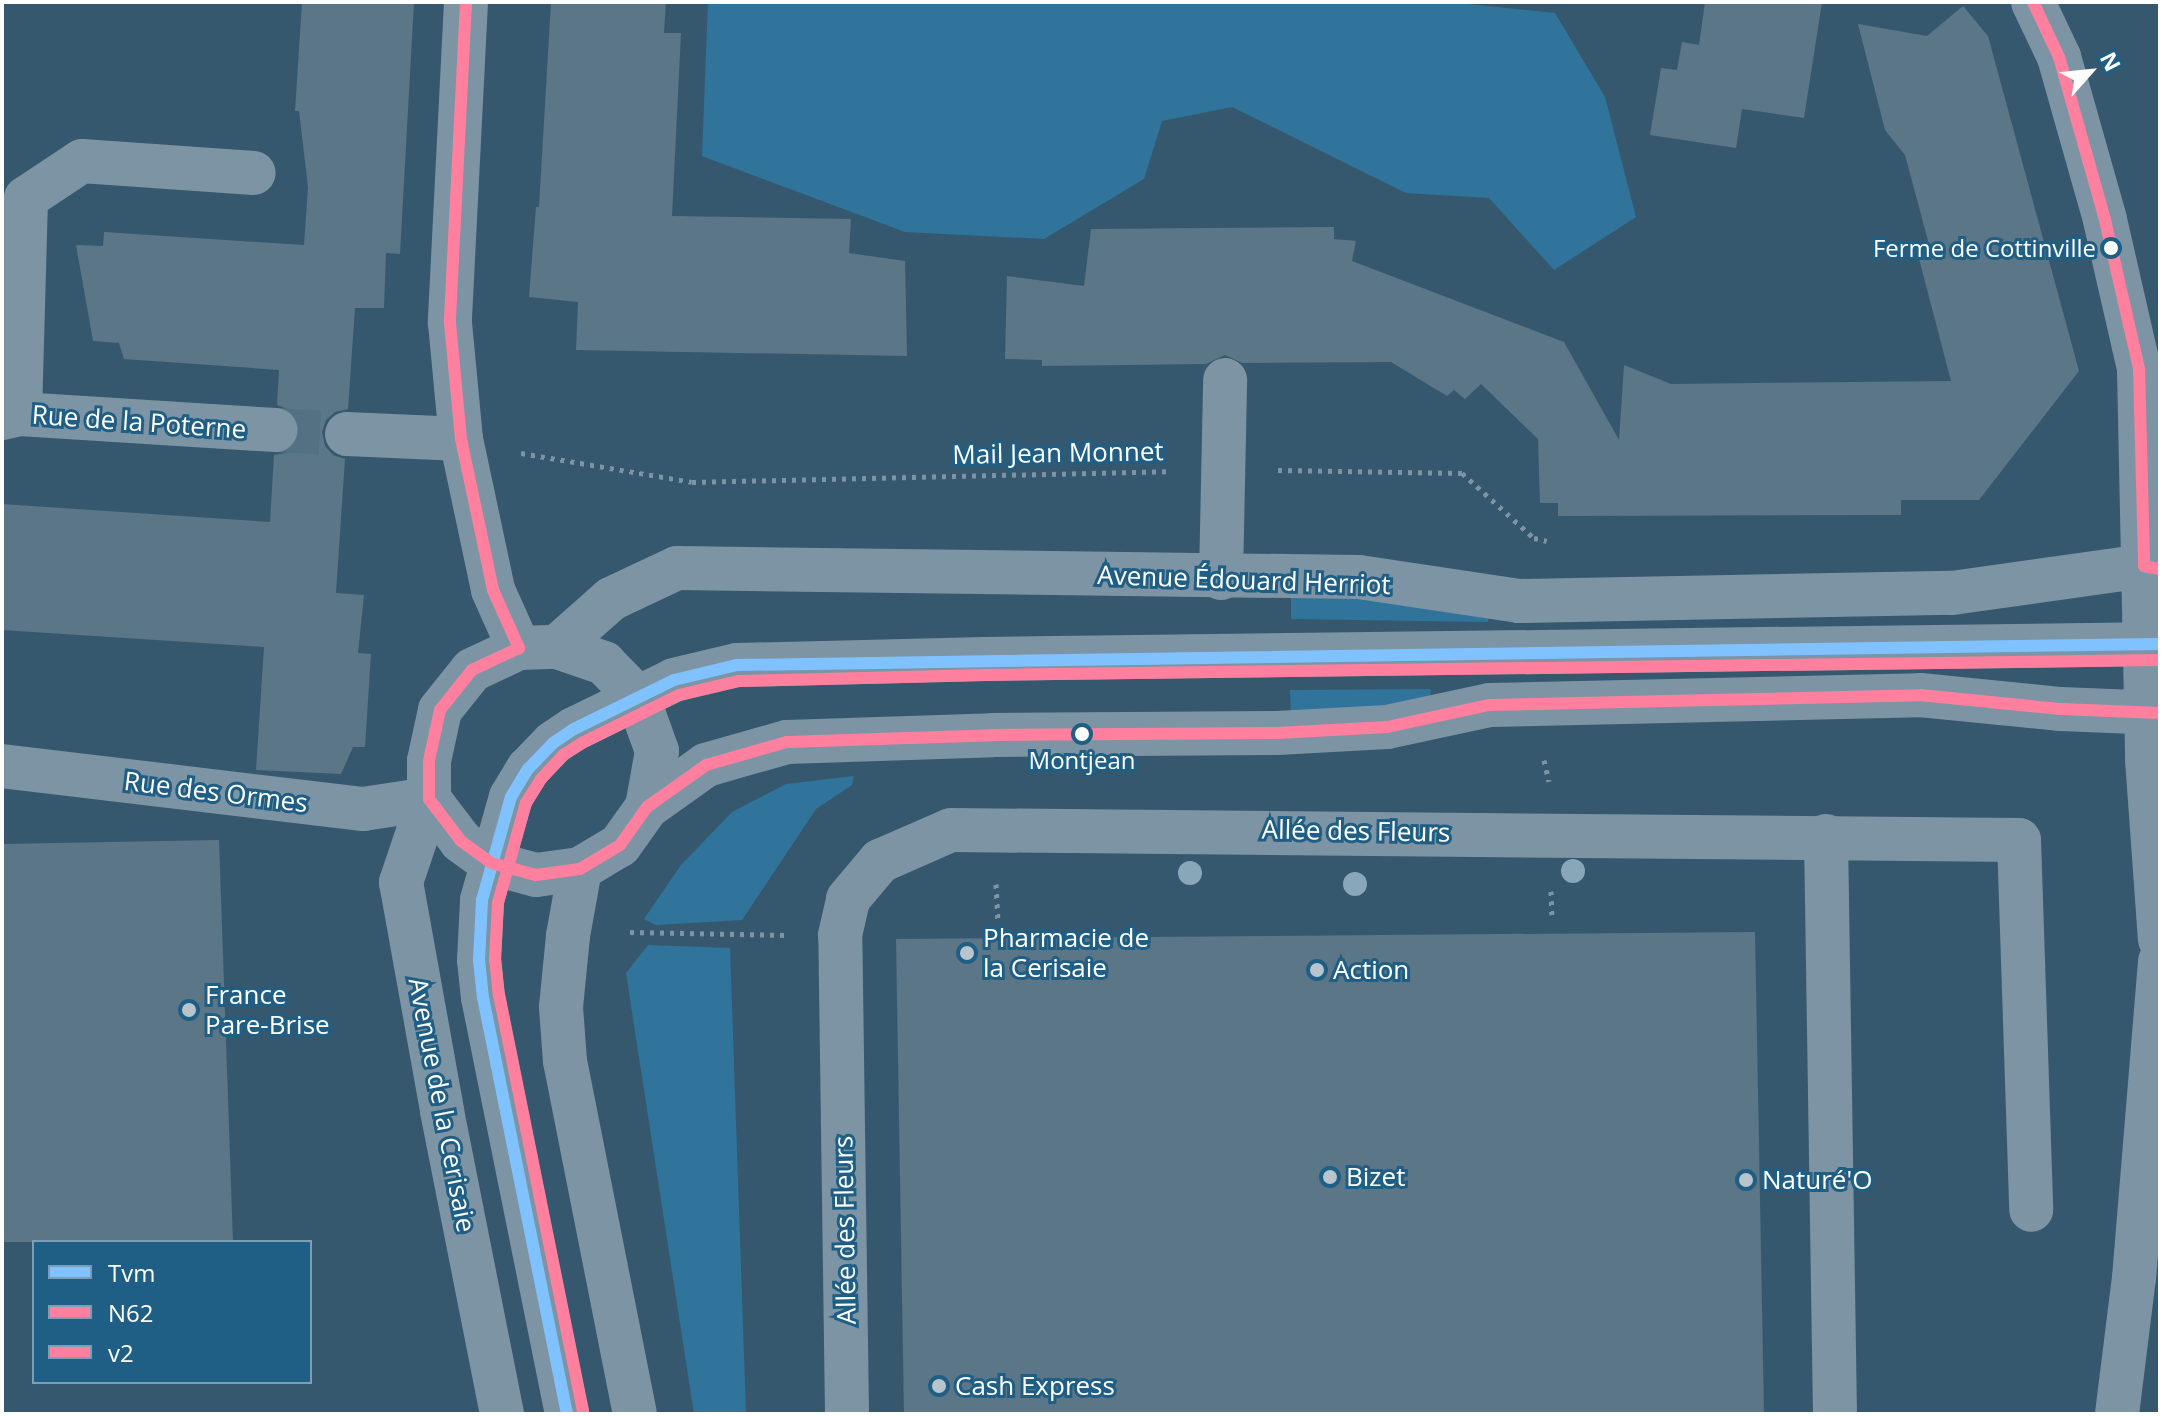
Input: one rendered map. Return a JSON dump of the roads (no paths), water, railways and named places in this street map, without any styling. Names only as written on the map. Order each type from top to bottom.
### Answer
[{"type":"street","points":[[466,2],[450,323],[461,439],[493,590],[538,647],[604,663],[638,698],[657,751],[647,807]]},
{"type":"street","points":[[2033,2],[2059,57],[2105,220],[2139,369],[2152,568],[2160,940]]},
{"type":"street","points":[[11,416],[26,198],[82,161],[254,173]]},
{"type":"street","points":[[1221,578],[1225,380]]},
{"type":"street","name":"Rue de la Poterne","points":[[11,416],[276,430]]},
{"type":"street","points":[[347,434],[461,439]]},
{"type":"street","name":"Avenue Édouard Herriot","points":[[429,799],[429,761],[440,710],[472,670],[538,647],[611,599],[677,568],[1221,578],[1359,577],[1519,601],[1952,593],[2152,568]]},
{"type":"street","points":[[567,1414],[483,998],[479,923],[491,863],[511,797],[528,769],[553,743],[574,729],[674,680],[737,665],[2154,644]]},
{"type":"street","points":[[429,799],[461,841],[491,863],[536,875],[580,869],[620,845],[647,807],[706,765],[787,742],[993,735],[1277,733],[1387,727],[1490,705],[1920,695],[2153,714]]},
{"type":"street","name":"Rue des Ormes","points":[[2,766],[363,809],[429,799]]},
{"type":"street","name":"Avenue de la Cerisaie","points":[[429,799],[401,882],[428,1041],[502,1414]]},
{"type":"street","name":"Allée des Fleurs","points":[[847,1414],[840,935],[848,899],[880,861],[951,830],[2019,840],[2031,1210]]},
{"type":"street","points":[[1826,836],[1835,1414]]},
{"type":"street","points":[[580,869],[568,936],[561,1007],[565,1061],[635,1414]]},
{"type":"street","points":[[2117,1414],[2134,1278],[2160,961]]},
{"type":"tunnel","points":[[276,430],[347,434]]},
{"type":"place","name":"Ferme de Cottinville","points":[[2111,248]]},
{"type":"place","name":"Montjean","points":[[1082,734]]},
{"type":"place","name":"Pharmacie de la Cerisaie","points":[[967,953]]},
{"type":"place","name":"Action","points":[[1317,970]]},
{"type":"place","name":"France Pare-Brise","points":[[189,1010]]},
{"type":"place","name":"Bizet","points":[[1330,1177]]},
{"type":"place","name":"Naturé'O","points":[[1746,1180]]},
{"type":"place","name":"Cash Express","points":[[939,1386]]}]
